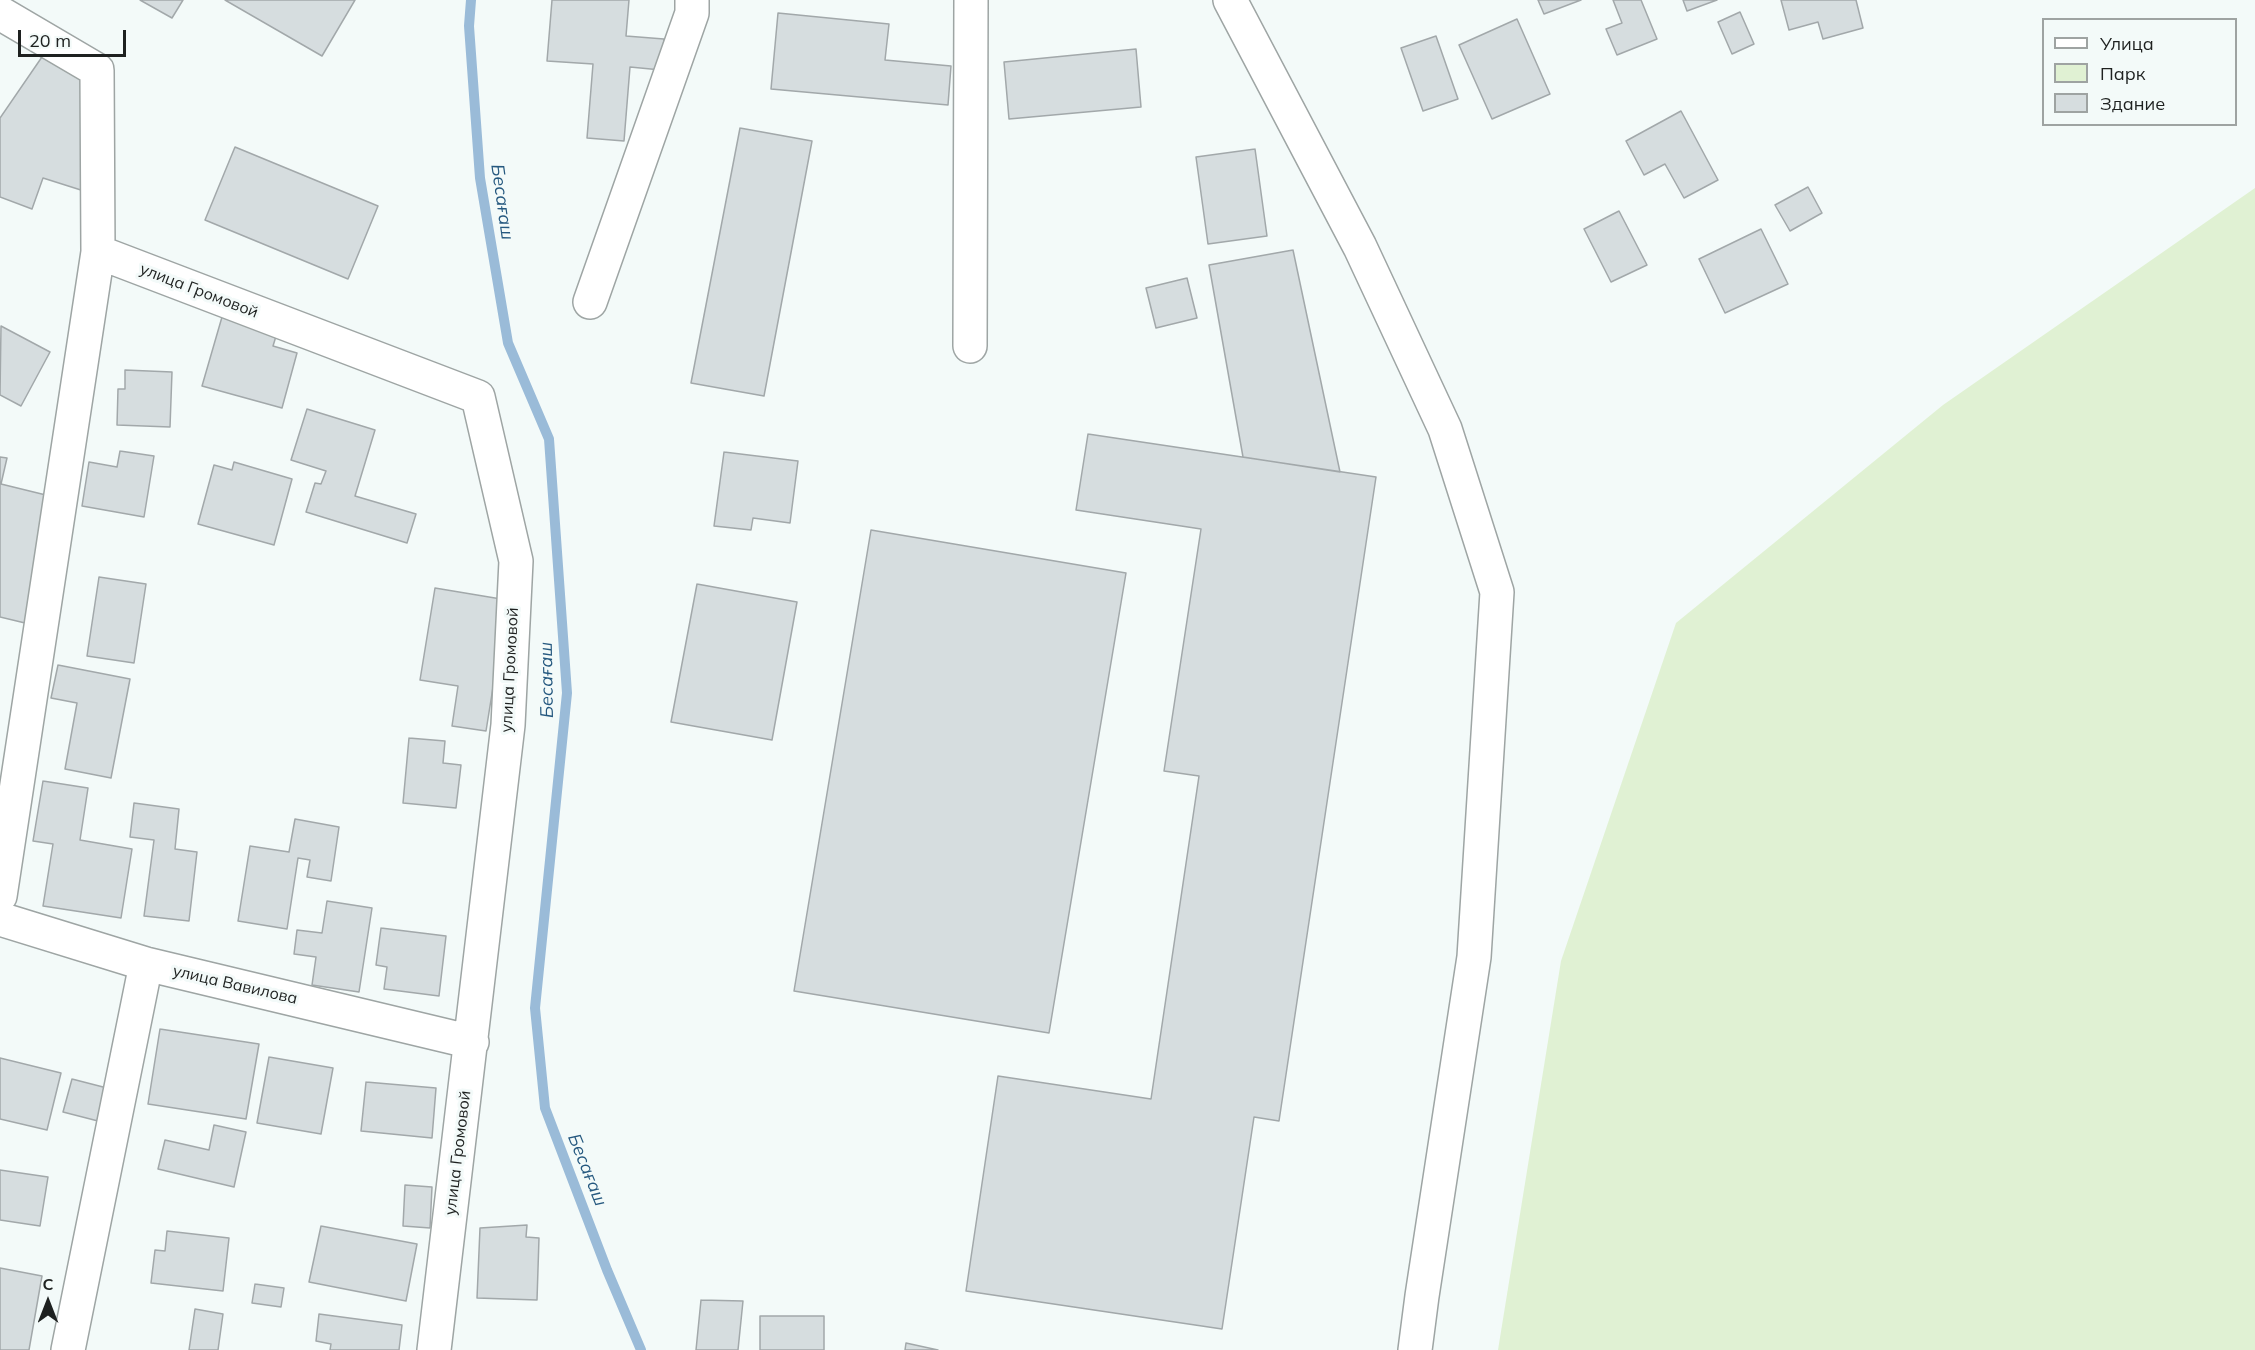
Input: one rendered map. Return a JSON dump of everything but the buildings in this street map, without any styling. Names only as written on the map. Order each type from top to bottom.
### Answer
[{"type":"street","points":[[590,302],[692,13],[692,0]]},
{"type":"street","points":[[970,346],[971,0]]},
{"type":"street","points":[[1230,0],[1360,247],[1445,429],[1497,592],[1474,957],[1415,1350]]},
{"type":"street","points":[[0,13],[97,70],[98,252],[0,896]]},
{"type":"street","name":"улица Громовой","points":[[98,252],[478,398],[516,561],[508,725],[435,1350]]},
{"type":"street","name":"улица Вавилова","points":[[0,919],[146,964],[472,1042]]},
{"type":"street","points":[[68,1350],[146,964]]},
{"type":"green space","points":[[2255,188],[2255,1350],[1498,1350],[1561,961],[1676,623],[1943,405]]},
{"type":"waterway","name":"Бесағаш","points":[[471,0],[469,26],[480,178],[508,343],[549,439],[567,693],[535,1008],[545,1108],[607,1270],[641,1350]]}]
